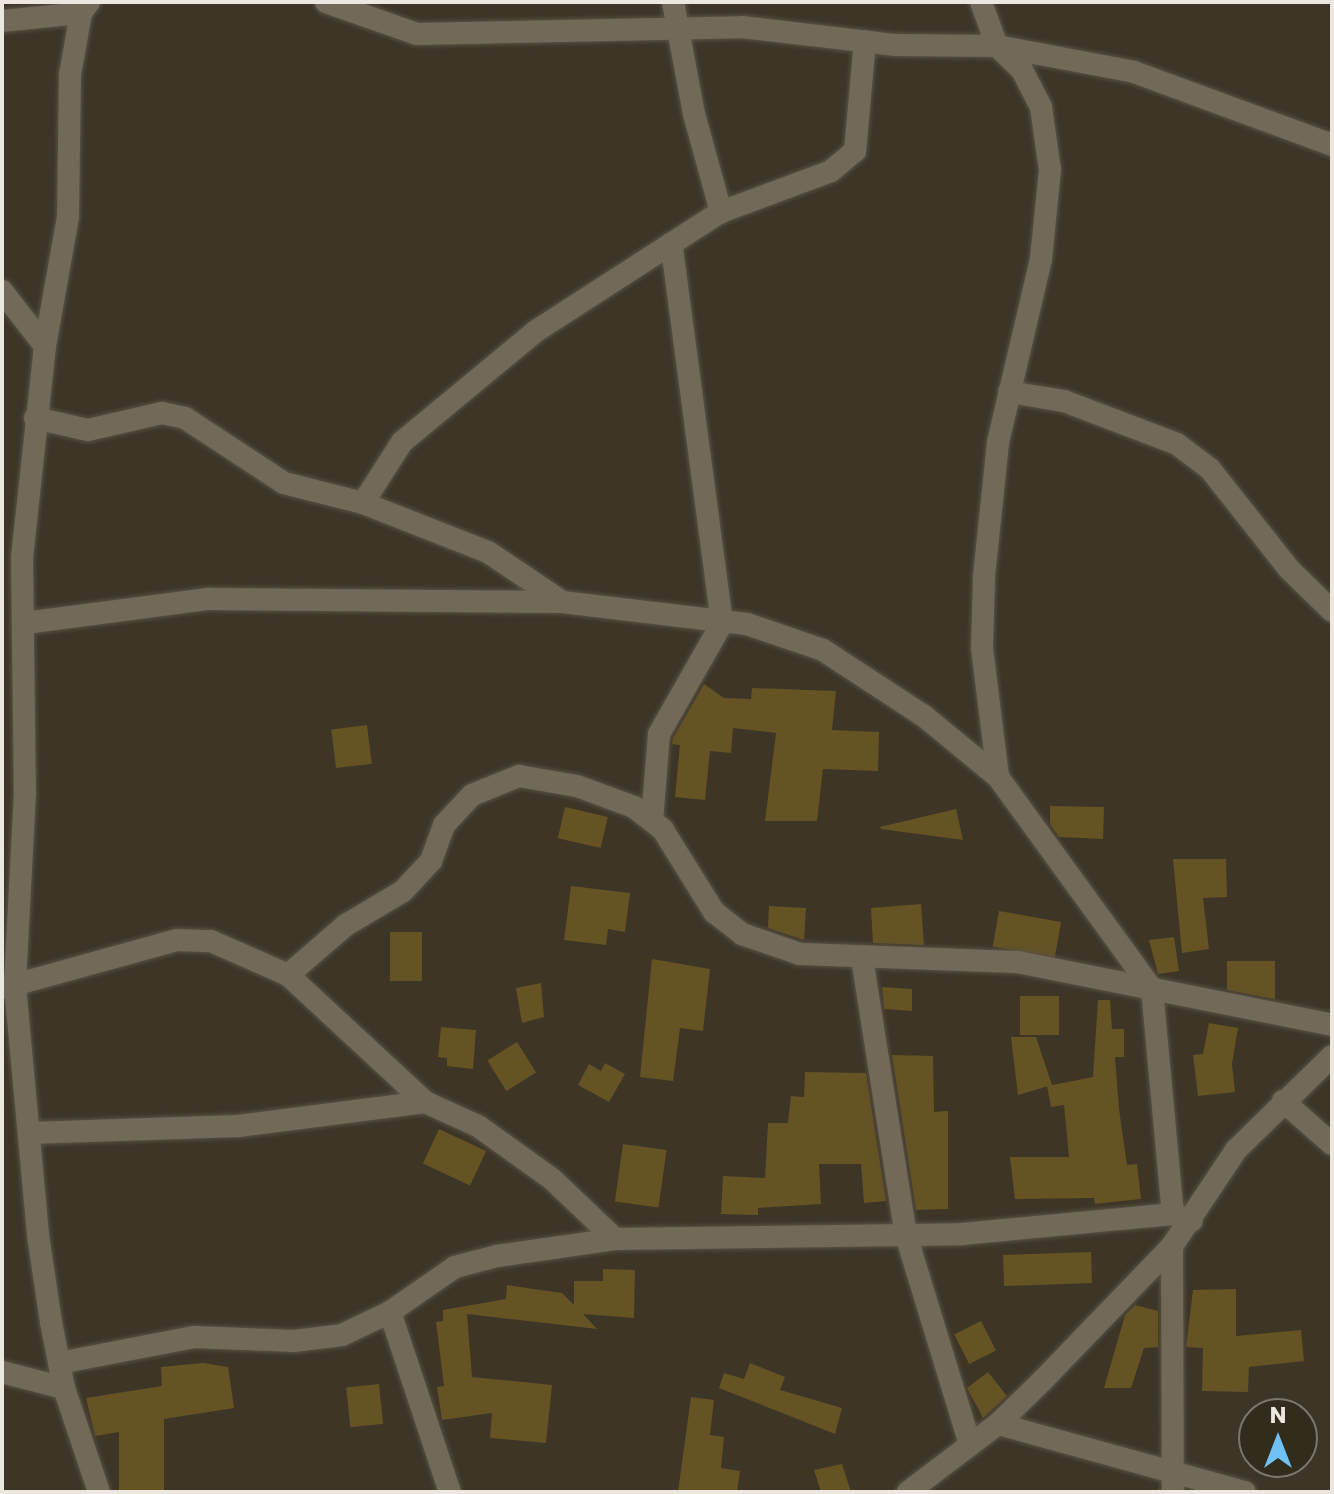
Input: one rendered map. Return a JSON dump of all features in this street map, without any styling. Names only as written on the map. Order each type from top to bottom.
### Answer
[{"type":"street","points":[[673,2],[721,212]]},
{"type":"street","points":[[981,2],[997,46],[1022,70],[1041,107],[1050,170],[1041,259],[998,443],[982,607],[998,777]]},
{"type":"street","points":[[337,3],[417,34],[742,27],[865,41],[997,46],[1134,72],[1332,145]]},
{"type":"street","points":[[2,21],[85,7],[70,75],[68,217],[12,556],[25,623],[25,792],[9,987],[30,1133],[38,1235],[59,1363],[64,1388],[99,1492]]},
{"type":"street","points":[[363,503],[402,442],[439,406],[536,331],[721,212],[831,171],[855,151],[865,41]]},
{"type":"street","points":[[652,821],[659,734],[722,623],[671,243]]},
{"type":"street","points":[[2,291],[45,346]]},
{"type":"street","points":[[1009,392],[1064,401],[1177,444],[1210,469],[1289,569],[1332,611]]},
{"type":"street","points":[[35,418],[88,430],[162,413],[185,418],[284,483],[363,503],[488,552],[562,602]]},
{"type":"street","points":[[25,623],[208,599],[562,602],[747,624],[823,650],[924,716],[998,777],[1152,989],[1183,1218]]},
{"type":"street","points":[[288,975],[346,925],[403,891],[431,861],[444,825],[472,795],[493,783],[519,776],[577,786],[634,807],[663,830],[714,912],[742,934],[800,954],[1018,962],[1332,1025]]},
{"type":"street","points":[[2,790],[25,792]]},
{"type":"street","points":[[9,987],[177,940],[211,941],[288,975],[425,1102],[478,1126],[552,1179],[615,1239]]},
{"type":"street","points":[[862,958],[906,1235],[970,1444]]},
{"type":"street","points":[[1173,1483],[1172,1246],[1183,1218],[1236,1150],[1332,1056]]},
{"type":"street","points":[[1283,1101],[1332,1144]]},
{"type":"street","points":[[30,1133],[238,1126],[425,1102]]},
{"type":"street","points":[[59,1363],[194,1337],[294,1341],[342,1335],[390,1312],[455,1267],[497,1256],[615,1239],[906,1235],[1183,1218]]},
{"type":"street","points":[[908,1492],[998,1424],[1172,1246]]},
{"type":"street","points":[[390,1312],[450,1492]]},
{"type":"street","points":[[2,1372],[64,1388]]},
{"type":"street","points":[[998,1424],[1173,1483],[1245,1492]]},
{"type":"building","points":[[704,684],[724,698],[751,699],[752,688],[836,691],[832,730],[879,732],[878,771],[823,769],[817,821],[765,821],[776,733],[733,728],[731,753],[710,751],[705,800],[675,797],[680,745],[672,744],[673,738]]},
{"type":"building","points":[[367,725],[372,764],[336,768],[331,729]]},
{"type":"building","points":[[1050,806],[1104,807],[1103,839],[1059,837],[1050,824]]},
{"type":"building","points":[[565,807],[608,817],[601,848],[558,838]]},
{"type":"building","points":[[956,809],[963,840],[880,827]]},
{"type":"building","points":[[1173,859],[1226,859],[1227,897],[1203,898],[1209,949],[1182,953]]},
{"type":"building","points":[[571,886],[630,893],[625,932],[608,929],[606,945],[564,940]]},
{"type":"building","points":[[921,904],[924,945],[873,943],[871,908]]},
{"type":"building","points":[[769,906],[806,908],[804,940],[768,928]]},
{"type":"building","points":[[999,911],[1061,922],[1055,957],[993,946]]},
{"type":"building","points":[[390,932],[422,932],[422,981],[390,981]]},
{"type":"building","points":[[1174,937],[1179,971],[1158,974],[1149,940]]},
{"type":"building","points":[[652,959],[710,969],[703,1031],[680,1028],[673,1081],[640,1077]]},
{"type":"building","points":[[1227,961],[1275,961],[1275,999],[1227,990]]},
{"type":"building","points":[[541,983],[544,1017],[522,1023],[516,988]]},
{"type":"building","points":[[882,987],[912,989],[912,1011],[884,1009]]},
{"type":"building","points":[[1020,996],[1059,996],[1059,1035],[1020,1035]]},
{"type":"building","points":[[1098,1000],[1110,1000],[1112,1029],[1124,1029],[1124,1057],[1115,1057],[1119,1109],[1127,1165],[1137,1164],[1141,1199],[1095,1204],[1094,1198],[1015,1199],[1010,1157],[1069,1157],[1064,1105],[1051,1107],[1047,1086],[1093,1077]]},
{"type":"building","points":[[1209,1023],[1238,1028],[1232,1064],[1235,1092],[1198,1096],[1193,1055],[1203,1054]]},
{"type":"building","points":[[441,1027],[476,1030],[473,1069],[447,1066],[447,1058],[438,1057]]},
{"type":"building","points":[[1011,1037],[1036,1037],[1052,1085],[1018,1095]]},
{"type":"building","points":[[517,1042],[536,1073],[506,1091],[487,1061]]},
{"type":"building","points":[[892,1055],[933,1056],[934,1112],[948,1111],[948,1209],[916,1210]]},
{"type":"building","points":[[605,1063],[625,1074],[609,1102],[578,1085],[589,1064],[601,1071]]},
{"type":"building","points":[[805,1072],[866,1073],[886,1201],[864,1203],[861,1164],[819,1164],[821,1204],[758,1208],[758,1215],[721,1214],[723,1176],[765,1178],[768,1123],[788,1123],[791,1096],[804,1097]]},
{"type":"building","points":[[439,1129],[486,1151],[470,1185],[423,1163]]},
{"type":"building","points":[[623,1144],[667,1150],[658,1208],[615,1201]]},
{"type":"building","points":[[1091,1252],[1092,1283],[1004,1286],[1003,1255]]},
{"type":"building","points":[[603,1269],[635,1270],[634,1318],[583,1314],[597,1329],[467,1314],[472,1377],[552,1385],[546,1443],[490,1438],[492,1413],[442,1420],[437,1387],[444,1386],[436,1322],[443,1321],[443,1310],[506,1299],[507,1285],[562,1293],[574,1305],[574,1281],[603,1281]]},
{"type":"building","points":[[1236,1289],[1236,1336],[1301,1330],[1304,1361],[1249,1367],[1248,1392],[1202,1391],[1203,1348],[1186,1347],[1193,1290]]},
{"type":"building","points":[[1135,1305],[1158,1311],[1158,1347],[1144,1348],[1131,1388],[1104,1388],[1125,1315]]},
{"type":"building","points":[[981,1321],[996,1350],[969,1364],[954,1335]]},
{"type":"building","points":[[203,1363],[228,1367],[234,1408],[164,1419],[164,1491],[119,1492],[119,1432],[95,1436],[86,1398],[162,1386],[161,1367]]},
{"type":"building","points":[[750,1363],[785,1377],[780,1390],[842,1408],[835,1434],[719,1388],[724,1373],[744,1379]]},
{"type":"building","points":[[988,1372],[1007,1396],[983,1418],[967,1388]]},
{"type":"building","points":[[379,1384],[383,1424],[350,1427],[346,1387]]},
{"type":"building","points":[[691,1397],[714,1400],[710,1435],[724,1437],[721,1468],[740,1471],[737,1492],[678,1492]]},
{"type":"building","points":[[842,1464],[851,1492],[821,1492],[814,1470]]}]
